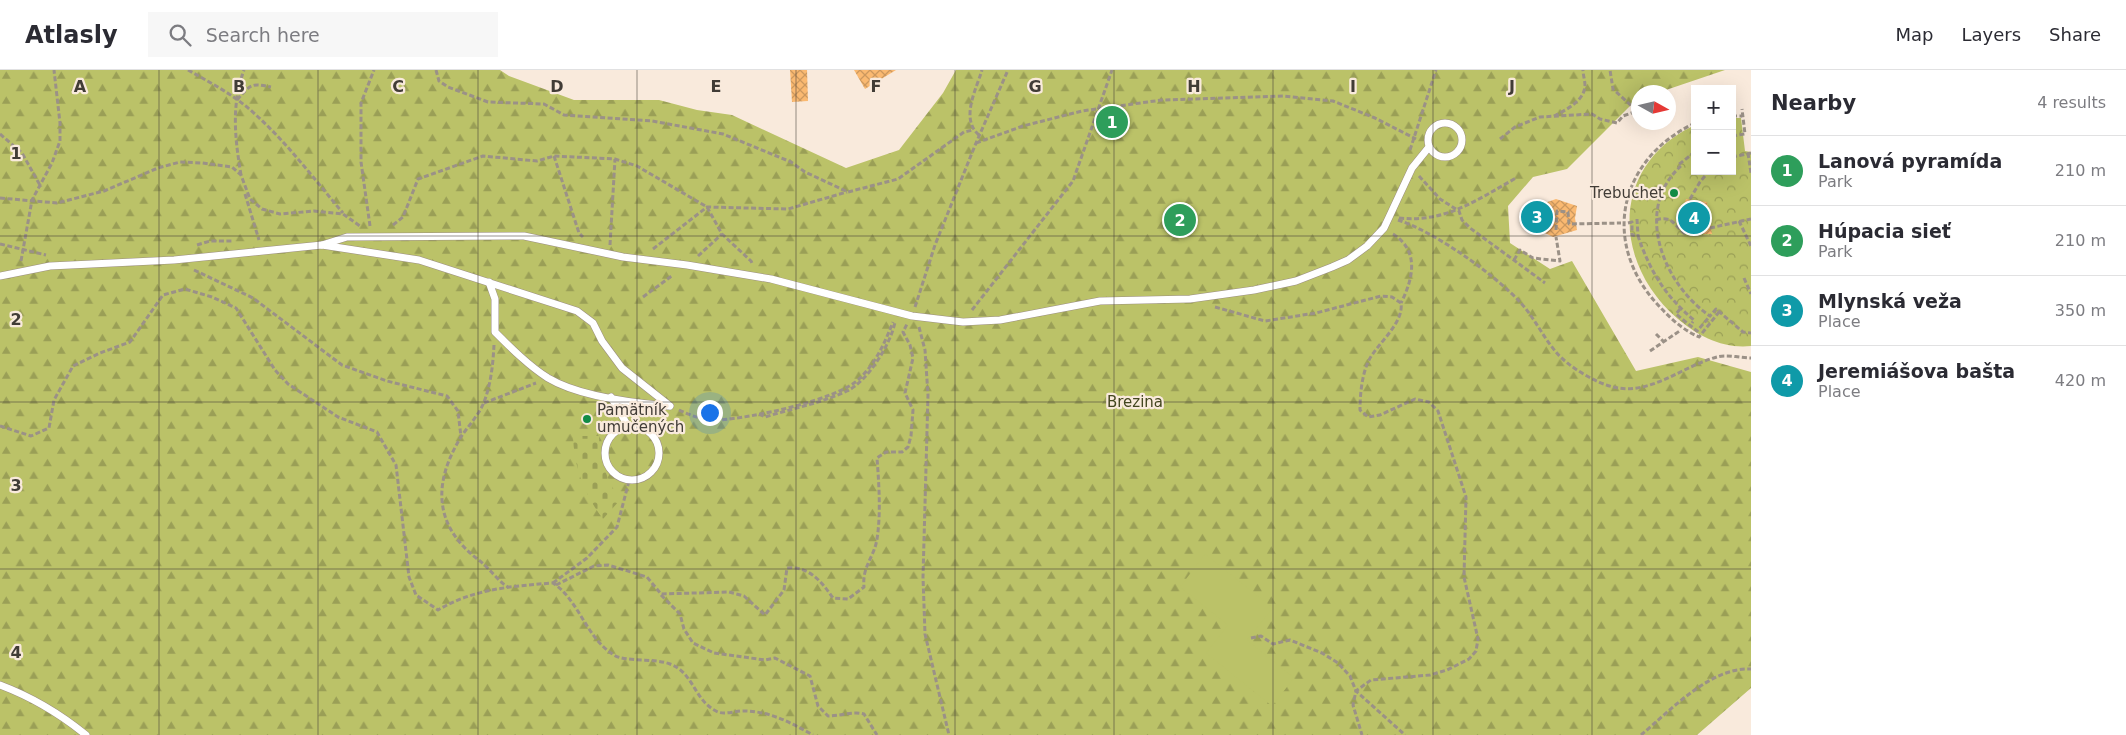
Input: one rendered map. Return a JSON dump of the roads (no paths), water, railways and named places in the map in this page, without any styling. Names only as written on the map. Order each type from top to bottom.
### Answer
[{"type":"lane","points":[[0,276],[50,266],[174,260],[322,245],[346,237],[524,236],[641,260],[687,265],[753,276],[912,316],[963,322],[1000,320],[1100,301],[1190,299],[1254,290],[1296,281],[1348,260],[1367,246],[1384,228],[1391,217],[1412,168],[1429,147],[1428,135],[1435,126],[1449,123],[1460,131],[1462,144],[1455,154],[1443,158],[1437,156],[1429,147]]},
{"type":"lane","points":[[322,245],[419,260],[489,282],[577,311],[593,323],[602,341],[622,368],[670,406],[611,397],[569,387],[548,378],[496,332],[495,298],[489,282]]},
{"type":"lane","points":[[611,397],[628,426]]},
{"type":"lane","points":[[628,426],[635,426],[648,432],[657,443],[659,451],[656,466],[651,473],[645,478],[630,481],[615,475],[609,470],[604,454],[609,438],[614,432],[628,426]]},
{"type":"lane","points":[[0,685],[27,695],[64,717],[86,735]]},
{"type":"place","name":"Lanová pyramída","points":[[1112,122]]},
{"type":"place","name":"Trebuchet","points":[[1674,193]]},
{"type":"place","name":"Mlynská veža","points":[[1537,217]]},
{"type":"place","name":"Jeremiášova bašta","points":[[1694,218]]},
{"type":"place","name":"Húpacia sieť","points":[[1180,220]]},
{"type":"place","name":"Pamätník umučených","points":[[587,419]]},
{"type":"park label","name":"Brezina","points":[[1135,402]]}]
